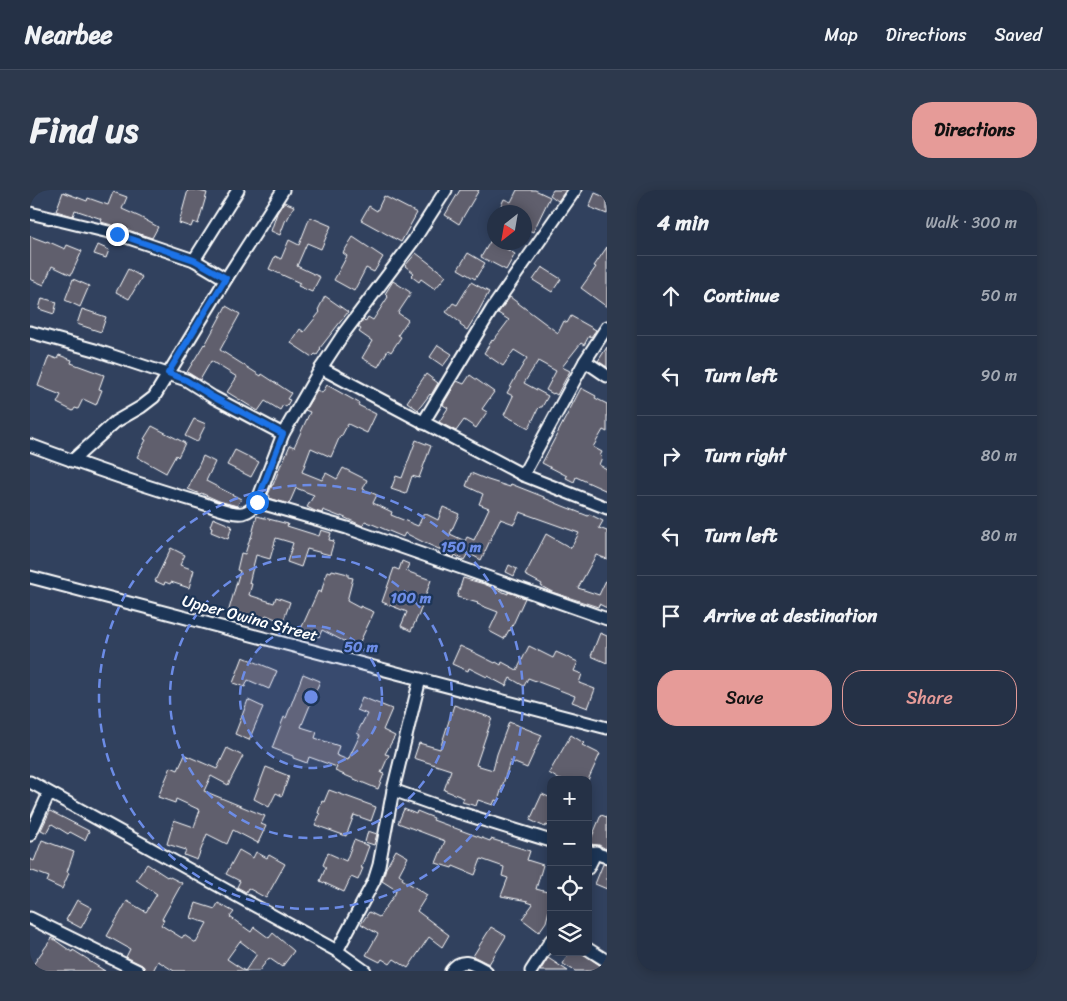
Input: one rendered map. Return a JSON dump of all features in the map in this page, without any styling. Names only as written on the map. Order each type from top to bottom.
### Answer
[{"type":"street","points":[[194,260],[238,190]]},
{"type":"street","points":[[72,461],[115,422],[154,397],[226,278],[283,190]]},
{"type":"street","points":[[30,445],[174,495],[230,511],[241,513],[251,510],[257,502],[283,434],[321,368],[344,333],[414,240],[446,190]]},
{"type":"street","points":[[423,423],[492,309],[575,190]]},
{"type":"street","points":[[30,213],[117,234],[194,260],[226,278]]},
{"type":"street","points":[[524,475],[585,361],[607,327]]},
{"type":"street","points":[[30,332],[186,380],[213,397],[283,434]]},
{"type":"street","points":[[585,361],[607,376]]},
{"type":"street","points":[[321,368],[524,475],[607,508]]},
{"type":"street","points":[[257,502],[347,528],[607,619]]},
{"type":"street","name":"Upper Owina Street","points":[[30,577],[607,728]]},
{"type":"street","points":[[337,951],[374,880],[379,865],[393,790],[420,679]]},
{"type":"street","points":[[30,782],[337,951],[365,971]]},
{"type":"street","points":[[393,790],[547,840]]},
{"type":"street","points":[[30,835],[49,793]]},
{"type":"street","points":[[589,866],[597,853]]},
{"type":"street","points":[[30,918],[138,971]]},
{"type":"street","points":[[531,971],[547,946]]},
{"type":"street","points":[[592,952],[607,961]]},
{"type":"street","points":[[451,971],[460,963],[468,962],[486,971]]},
{"type":"building","points":[[188,190],[207,193],[198,224],[193,222],[191,227],[179,223]]},
{"type":"building","points":[[460,190],[479,190],[459,224],[445,215]]},
{"type":"building","points":[[517,190],[535,190],[550,197],[533,232],[532,205],[501,205],[504,199],[511,202]]},
{"type":"building","points":[[553,190],[566,190],[558,201],[550,195]]},
{"type":"building","points":[[63,192],[87,201],[88,198],[108,205],[113,192],[127,197],[122,209],[158,227],[152,238],[101,222],[102,219],[75,210],[73,216],[56,211]]},
{"type":"building","points":[[595,193],[607,198],[607,214],[589,207]]},
{"type":"building","points":[[384,196],[417,213],[401,242],[361,220],[369,206],[377,211]]},
{"type":"building","points":[[284,202],[294,206],[286,219],[280,235],[271,231],[277,213]]},
{"type":"building","points":[[310,217],[331,226],[321,249],[307,243],[297,266],[320,277],[312,292],[298,286],[300,283],[269,269],[275,256],[281,259],[289,240],[299,245]]},
{"type":"building","points":[[30,236],[65,249],[67,245],[82,251],[71,275],[52,266],[44,285],[30,279]]},
{"type":"building","points":[[353,237],[383,257],[374,272],[366,268],[354,291],[334,280],[347,256],[343,253]]},
{"type":"building","points":[[98,245],[109,250],[106,258],[94,254]]},
{"type":"building","points":[[487,247],[487,250],[508,250],[515,254],[506,270],[481,257]]},
{"type":"building","points":[[607,247],[607,307],[581,288]]},
{"type":"building","points":[[416,253],[446,276],[435,289],[421,279],[419,282],[411,276],[414,273],[405,266]]},
{"type":"building","points":[[468,253],[485,263],[475,279],[458,269]]},
{"type":"building","points":[[542,267],[561,279],[552,292],[533,280]]},
{"type":"building","points":[[128,269],[142,277],[129,299],[116,292]]},
{"type":"building","points":[[73,279],[89,286],[80,307],[65,300]]},
{"type":"building","points":[[393,281],[410,292],[398,313],[408,320],[398,335],[401,337],[391,352],[388,350],[378,367],[362,358],[372,341],[359,332],[361,329],[358,327],[368,317],[373,320],[388,297],[385,294]]},
{"type":"building","points":[[471,282],[489,292],[467,330],[446,312],[453,303],[457,305]]},
{"type":"building","points":[[325,296],[348,312],[320,348],[317,355],[315,354],[312,357],[291,343],[300,329],[304,332],[320,312],[318,310]]},
{"type":"building","points":[[510,297],[558,333],[564,321],[567,323],[571,316],[596,330],[591,337],[589,336],[584,345],[581,343],[562,367],[570,371],[557,395],[546,390],[556,371],[538,361],[524,383],[548,396],[542,407],[538,409],[529,428],[504,415],[513,396],[507,393],[527,358],[514,350],[503,366],[484,353],[509,320],[498,313]]},
{"type":"building","points":[[42,298],[57,302],[54,314],[39,309]]},
{"type":"building","points":[[226,306],[240,314],[220,350],[291,393],[287,399],[290,400],[286,407],[283,405],[280,410],[265,401],[258,411],[227,392],[237,377],[211,361],[200,380],[187,372],[205,345]]},
{"type":"building","points":[[82,309],[106,317],[101,332],[77,324]]},
{"type":"building","points":[[438,345],[452,354],[443,366],[430,357]]},
{"type":"building","points":[[607,347],[607,367],[598,361]]},
{"type":"building","points":[[59,355],[72,360],[71,363],[104,375],[99,389],[102,390],[96,405],[83,399],[78,409],[75,408],[73,411],[57,403],[61,395],[38,386],[49,356],[57,359]]},
{"type":"building","points":[[426,374],[438,383],[431,395],[418,410],[407,402]]},
{"type":"building","points":[[470,375],[494,392],[482,409],[487,412],[476,428],[464,420],[456,431],[439,422],[448,408],[443,405],[457,381],[464,384]]},
{"type":"building","points":[[327,385],[376,414],[367,433],[348,424],[340,436],[331,457],[311,448],[302,472],[322,480],[326,473],[337,479],[343,468],[367,480],[363,489],[377,495],[373,503],[392,512],[391,515],[418,526],[424,513],[438,520],[443,507],[459,514],[450,534],[465,541],[467,537],[474,540],[489,508],[479,504],[483,494],[466,486],[471,473],[510,487],[511,484],[588,516],[589,514],[603,521],[599,528],[607,531],[607,559],[596,555],[578,588],[599,595],[607,578],[607,608],[599,604],[598,607],[552,592],[525,575],[546,534],[571,548],[579,533],[520,512],[514,524],[500,519],[481,560],[468,553],[464,560],[455,555],[454,558],[447,555],[448,553],[405,533],[403,537],[365,521],[363,526],[323,510],[322,513],[315,511],[307,507],[314,495],[296,488],[289,504],[269,498],[270,496],[268,495],[290,445],[294,447],[310,412],[305,410],[317,390],[322,393]]},
{"type":"building","points":[[581,388],[607,404],[607,432],[603,430],[593,447],[602,452],[599,465],[607,469],[607,491],[576,477],[574,482],[566,478],[567,476],[542,463]]},
{"type":"building","points":[[194,419],[206,424],[197,442],[185,436]]},
{"type":"building","points":[[152,426],[185,443],[178,457],[176,455],[166,473],[137,457],[146,440],[144,439]]},
{"type":"building","points":[[416,440],[431,446],[419,478],[412,476],[406,494],[391,489],[396,476],[402,478]]},
{"type":"building","points":[[235,450],[259,462],[251,477],[227,465]]},
{"type":"building","points":[[203,456],[215,462],[206,481],[241,499],[237,506],[188,489]]},
{"type":"building","points":[[257,516],[288,524],[287,526],[319,536],[321,530],[331,533],[329,540],[334,541],[330,555],[307,549],[301,567],[287,562],[293,543],[276,538],[270,559],[256,555],[249,583],[252,584],[249,595],[274,603],[276,597],[290,602],[283,622],[266,615],[263,623],[228,613],[240,571],[237,570],[241,553],[245,554]]},
{"type":"building","points":[[213,518],[232,526],[228,539],[211,532],[212,527],[210,526]]},
{"type":"building","points":[[171,548],[185,555],[180,565],[194,570],[189,588],[171,582],[170,584],[165,582],[164,585],[155,581]]},
{"type":"building","points":[[402,561],[409,564],[406,571],[431,580],[411,631],[401,626],[407,612],[382,602],[394,568],[399,570]]},
{"type":"building","points":[[509,565],[517,569],[514,576],[506,572]]},
{"type":"building","points":[[332,570],[348,574],[348,577],[353,578],[347,601],[360,608],[360,606],[374,612],[357,648],[322,630],[319,637],[301,629],[318,591],[321,593],[327,571],[331,572]]},
{"type":"building","points":[[463,578],[525,598],[510,631],[504,639],[489,631],[498,612],[478,603],[457,597]]},
{"type":"building","points":[[600,633],[607,636],[607,663],[591,656]]},
{"type":"building","points":[[460,646],[495,663],[501,665],[502,662],[517,670],[529,646],[553,658],[556,652],[578,662],[574,671],[582,674],[579,683],[595,689],[588,708],[572,702],[575,696],[528,678],[524,686],[510,678],[506,686],[469,668],[468,671],[452,664]]},
{"type":"building","points":[[243,657],[277,671],[269,689],[248,680],[245,687],[233,683]]},
{"type":"building","points":[[303,674],[320,681],[301,727],[317,732],[315,738],[339,746],[336,755],[348,760],[360,735],[357,733],[367,714],[357,710],[362,697],[392,709],[383,730],[395,736],[385,754],[389,755],[381,773],[384,774],[378,789],[335,771],[337,767],[309,757],[307,763],[272,748]]},
{"type":"building","points":[[248,700],[263,707],[249,740],[235,734]]},
{"type":"building","points":[[454,705],[492,718],[476,765],[493,770],[509,722],[542,735],[527,768],[510,761],[498,801],[495,800],[493,805],[478,800],[476,806],[462,802],[464,798],[444,790],[451,770],[414,758],[419,743],[440,749]]},
{"type":"building","points":[[571,735],[584,743],[582,745],[600,754],[590,776],[554,776],[549,773]]},
{"type":"building","points":[[227,748],[243,756],[228,785],[211,776],[204,791],[265,816],[261,824],[266,826],[258,843],[233,830],[227,844],[207,834],[197,860],[184,855],[186,850],[167,844],[174,820],[194,827],[200,810],[176,799],[175,803],[158,797],[171,767],[178,770],[185,755],[217,769]]},
{"type":"building","points":[[266,767],[289,776],[282,796],[276,793],[269,807],[254,799]]},
{"type":"building","points":[[329,790],[376,807],[371,821],[354,815],[346,836],[315,825],[320,814],[318,813],[322,801],[324,802]]},
{"type":"building","points":[[542,794],[547,796],[547,825],[545,827],[530,820]]},
{"type":"building","points":[[404,809],[416,814],[417,811],[434,818],[433,820],[490,841],[491,839],[530,851],[527,860],[543,865],[536,889],[547,892],[547,918],[539,932],[522,919],[533,904],[528,901],[501,896],[508,878],[502,876],[504,867],[481,859],[475,875],[453,866],[452,868],[436,863],[445,841],[398,823]]},
{"type":"building","points":[[50,811],[89,831],[85,840],[70,832],[68,834],[52,824],[47,833],[41,830]]},
{"type":"building","points":[[601,815],[607,817],[606,849],[599,845],[592,844],[592,837]]},
{"type":"building","points":[[368,831],[377,834],[374,845],[365,842]]},
{"type":"building","points":[[42,840],[74,852],[67,872],[69,873],[62,889],[47,882],[49,877],[30,870],[30,859],[34,861]]},
{"type":"building","points":[[354,840],[369,846],[358,880],[351,877],[344,892],[320,881],[326,867],[323,865],[328,853],[346,861]]},
{"type":"building","points":[[239,850],[253,858],[256,852],[267,858],[269,855],[285,864],[266,898],[248,888],[246,892],[237,887],[240,881],[226,874]]},
{"type":"building","points":[[396,850],[408,857],[399,874],[403,877],[402,879],[427,895],[417,911],[449,935],[442,947],[429,937],[408,968],[394,959],[390,964],[382,959],[380,962],[366,955],[378,934],[361,924],[369,912],[379,917],[395,894],[396,890],[382,881],[386,868]]},
{"type":"building","points":[[147,864],[167,877],[182,883],[162,919],[164,920],[161,925],[182,938],[184,935],[196,943],[207,923],[191,918],[196,903],[215,909],[218,903],[234,912],[230,917],[251,932],[254,927],[269,938],[273,933],[294,951],[282,967],[269,958],[259,971],[245,971],[174,971],[158,961],[153,971],[145,971],[142,965],[126,957],[130,949],[107,936],[127,901],[146,912],[157,894],[136,880]],"holes":[[[240,941],[257,954],[245,971],[227,959]]]},
{"type":"building","points":[[603,864],[607,864],[607,889],[595,884]]},
{"type":"building","points":[[77,900],[92,908],[81,928],[66,920]]},
{"type":"building","points":[[491,927],[506,936],[489,964],[473,956]]},
{"type":"building","points":[[52,938],[72,952],[73,950],[105,971],[30,971]]},
{"type":"building","points":[[567,956],[586,956],[601,966],[599,971],[575,971],[563,964]]},
{"type":"building","points":[[548,958],[568,971],[540,971]]},
{"type":"route","points":[[117,234],[194,260],[226,278],[168,373],[186,380],[213,397],[283,434],[257,502]]}]
